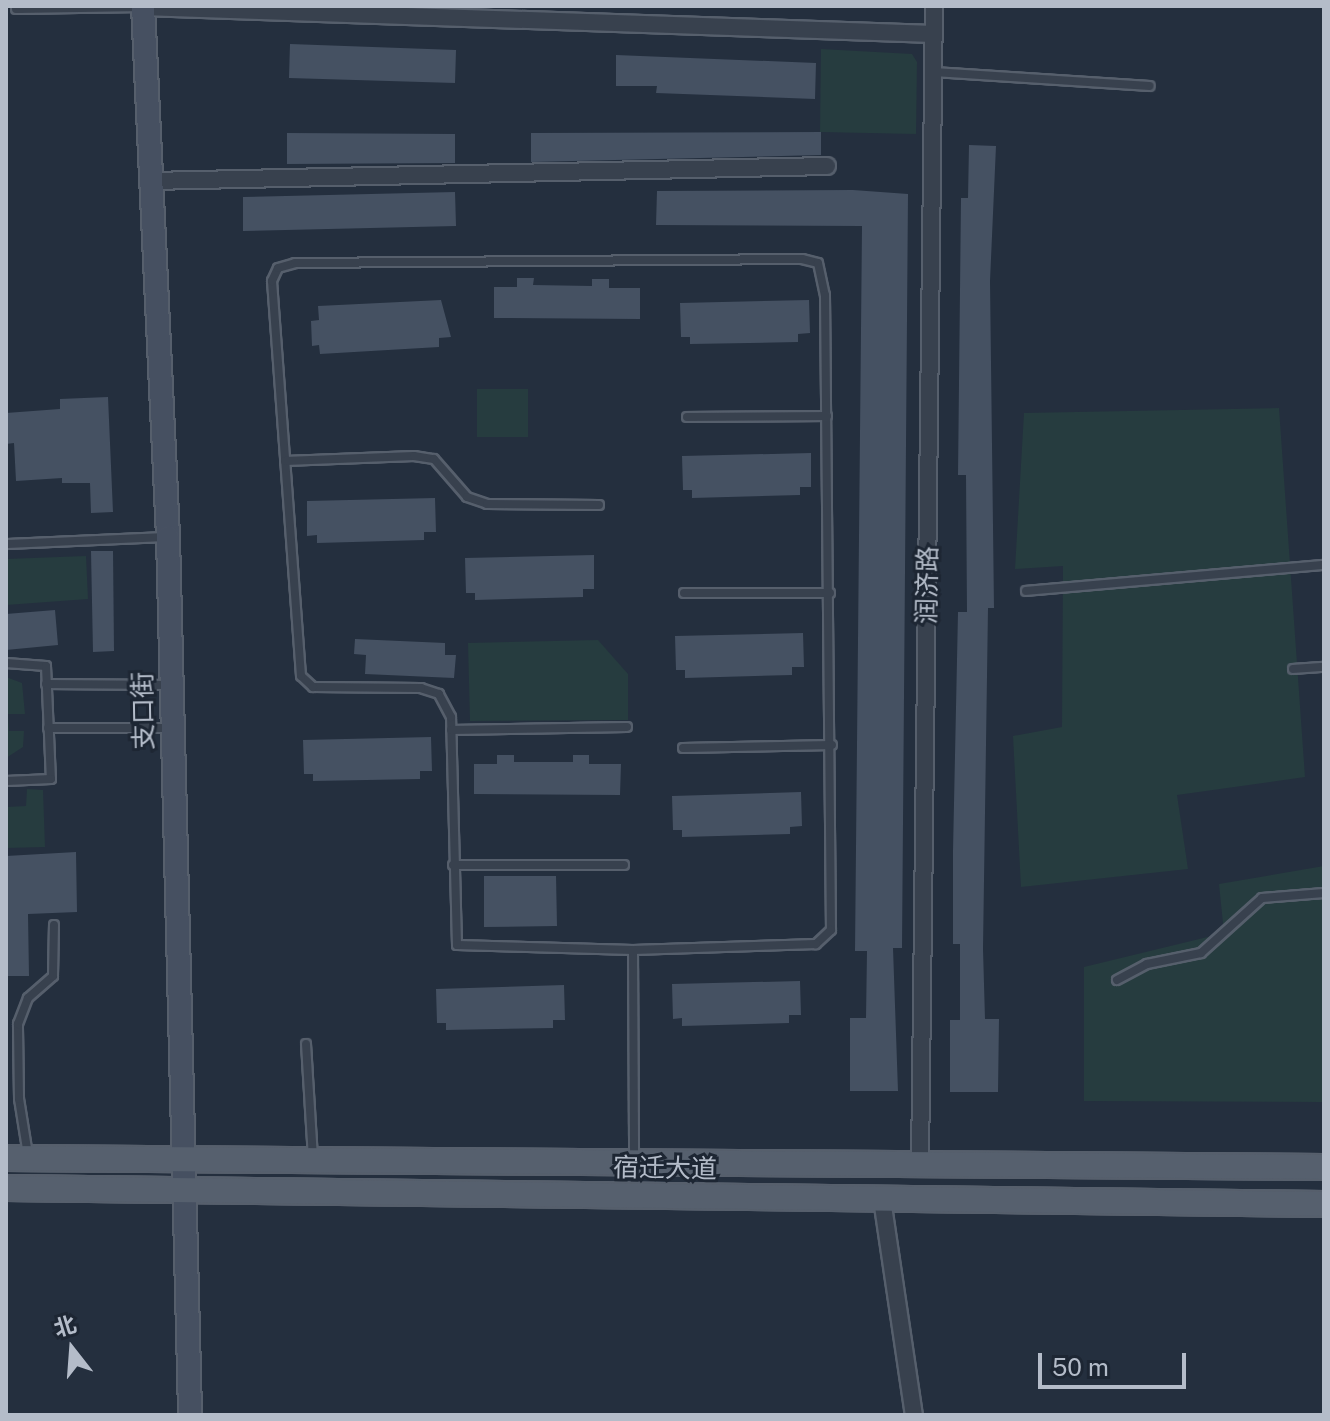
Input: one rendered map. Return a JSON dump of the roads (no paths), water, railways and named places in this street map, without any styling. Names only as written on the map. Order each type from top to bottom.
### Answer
[{"type":"main road","name":"宿迁大道","points":[[17,1158],[1324,1167]]},
{"type":"main road","name":"宿迁大道","points":[[6,1188],[1324,1204]]},
{"type":"street","name":"润济路","points":[[920,1164],[934,6]]},
{"type":"street","points":[[143,7],[496,12],[934,34]]},
{"type":"street","name":"支口街","points":[[143,7],[168,537],[190,1415]]},
{"type":"street","points":[[151,181],[827,166]]},
{"type":"street","points":[[882,1199],[914,1415]]},
{"type":"lane","points":[[16,9],[143,7]]},
{"type":"lane","points":[[933,72],[1150,86]]},
{"type":"lane","points":[[802,259],[818,263],[825,295],[827,416],[835,910],[831,930],[822,942],[633,950],[457,945],[451,730],[439,694],[304,683],[272,281],[278,268],[295,263],[802,259]]},
{"type":"lane","points":[[687,417],[827,416]]},
{"type":"lane","points":[[285,461],[414,456],[434,459],[467,497],[487,504],[599,505]]},
{"type":"lane","points":[[6,544],[168,537]]},
{"type":"lane","points":[[1026,591],[1324,565]]},
{"type":"lane","points":[[684,593],[830,593]]},
{"type":"lane","points":[[6,663],[40,662],[46,666],[51,779],[6,781]]},
{"type":"lane","points":[[1293,669],[1324,667]]},
{"type":"lane","points":[[46,684],[170,685]]},
{"type":"lane","points":[[451,730],[627,727]]},
{"type":"lane","points":[[48,728],[171,728]]},
{"type":"lane","points":[[683,748],[832,745]]},
{"type":"lane","points":[[453,865],[624,865]]},
{"type":"lane","points":[[1117,980],[1147,964],[1201,953],[1262,898],[1324,893]]},
{"type":"lane","points":[[17,1158],[17,1039],[26,1002],[53,976],[54,925]]},
{"type":"lane","points":[[633,950],[634,1161]]},
{"type":"lane","points":[[6,1040],[17,1039]]},
{"type":"lane","points":[[306,1044],[313,1158]]}]
